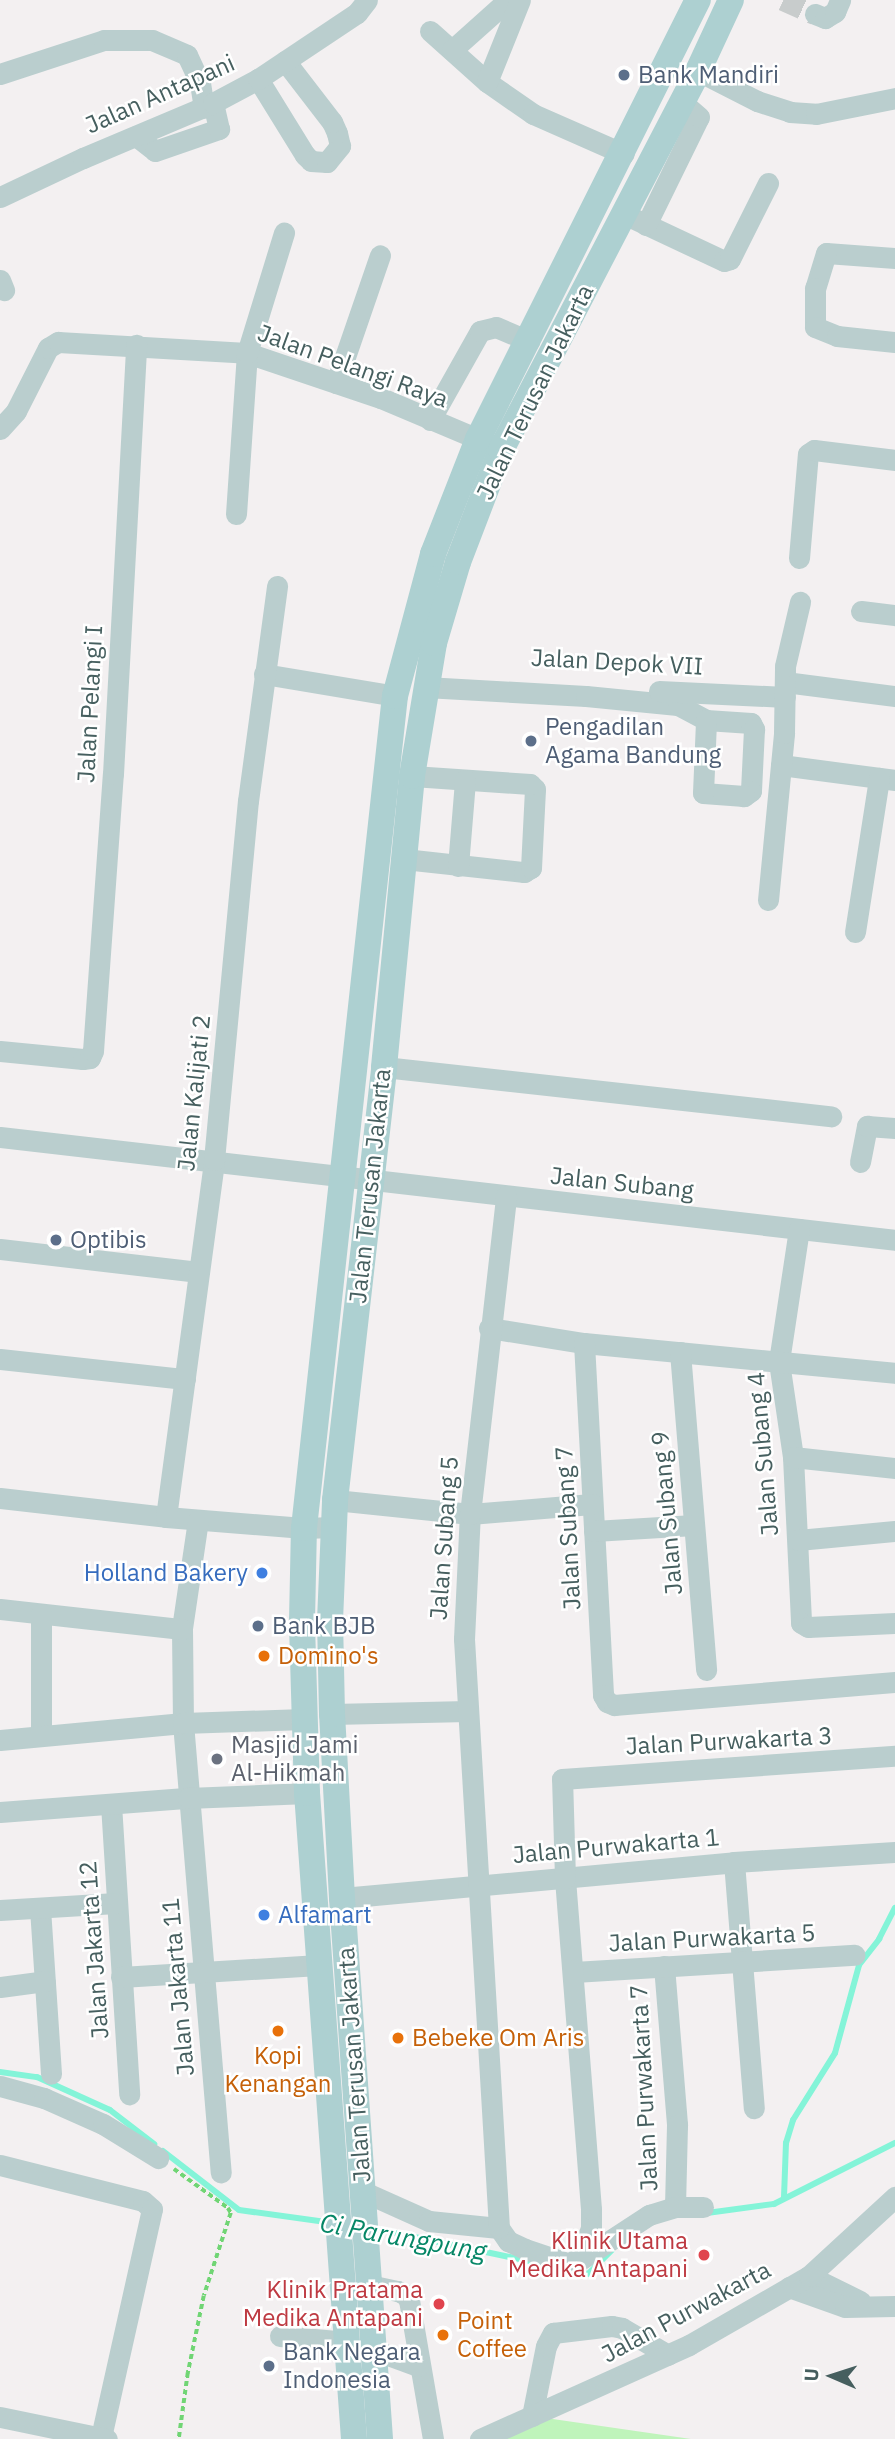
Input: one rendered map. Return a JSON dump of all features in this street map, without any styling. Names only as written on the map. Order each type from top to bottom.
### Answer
[{"type":"main road","name":"Jalan Terusan Jakarta","points":[[380,2439],[342,1898],[332,1714],[333,1527],[384,1067],[412,776],[457,562],[490,444],[529,341],[698,0]]},
{"type":"main road","name":"Jalan Terusan Jakarta","points":[[354,2439],[307,1793],[304,1719],[304,1528],[395,696],[433,554],[490,444],[635,219],[682,102],[731,0]]},
{"type":"main road","points":[[671,58],[698,71]]},
{"type":"street","name":"Jalan Antapani","points":[[0,197],[209,106],[285,61],[357,12],[367,0]]},
{"type":"street","points":[[452,50],[508,0]]},
{"type":"street","points":[[487,82],[520,0]]},
{"type":"street","points":[[815,15],[825,18],[835,12],[840,0]]},
{"type":"street","points":[[430,31],[487,82],[533,114],[624,154]]},
{"type":"street","points":[[0,74],[104,40],[152,40],[187,55],[209,106]]},
{"type":"street","points":[[258,79],[305,155],[311,161],[327,162],[340,146],[337,133],[332,121],[285,61]]},
{"type":"street","points":[[698,71],[757,101],[790,112],[817,114],[895,98]]},
{"type":"street","points":[[635,219],[718,260],[730,259],[768,183]]},
{"type":"street","points":[[236,514],[247,353],[284,233]]},
{"type":"street","points":[[895,258],[826,253],[815,288],[815,327],[838,336],[895,342]]},
{"type":"street","points":[[336,383],[380,256]]},
{"type":"street","points":[[430,420],[480,331],[496,327],[529,341]]},
{"type":"street","name":"Jalan Pelangi Raya","points":[[0,429],[16,411],[48,348],[58,342],[247,353],[381,398],[490,444]]},
{"type":"street","name":"Jalan Pelangi I","points":[[0,1051],[83,1059],[90,1058],[93,1051],[113,760],[136,345]]},
{"type":"street","points":[[799,558],[808,454],[814,450],[895,460]]},
{"type":"street","name":"Jalan Kalijati 2","points":[[166,1517],[214,1160],[248,802],[277,586]]},
{"type":"street","points":[[768,900],[781,765],[787,647],[800,602]]},
{"type":"street","points":[[861,611],[895,615]]},
{"type":"street","points":[[264,674],[395,696]]},
{"type":"street","points":[[433,681],[678,705],[706,720]]},
{"type":"street","name":"Jalan Depok VII","points":[[433,681],[785,689],[895,696]]},
{"type":"street","points":[[781,765],[887,779],[855,932]]},
{"type":"street","points":[[404,859],[524,872],[531,868],[535,789],[530,784],[412,776]]},
{"type":"street","points":[[458,866],[465,780]]},
{"type":"street","points":[[384,1067],[831,1116]]},
{"type":"street","points":[[860,1162],[867,1126],[895,1129]]},
{"type":"street","name":"Jalan Subang","points":[[0,1136],[895,1240]]},
{"type":"street","name":"Jalan Subang 5","points":[[499,2228],[464,1639],[470,1514],[506,1196]]},
{"type":"street","name":"Jalan Subang 4","points":[[799,1230],[779,1362],[793,1457],[801,1623],[808,1628],[895,1623]]},
{"type":"street","points":[[0,1249],[199,1272]]},
{"type":"street","points":[[489,1328],[584,1343],[895,1373]]},
{"type":"street","name":"Jalan Subang 7","points":[[584,1343],[603,1695],[607,1702],[614,1704],[804,1686],[895,1682]]},
{"type":"street","name":"Jalan Subang 9","points":[[680,1352],[706,1670]]},
{"type":"street","points":[[0,1359],[185,1379]]},
{"type":"street","points":[[793,1457],[895,1468]]},
{"type":"street","points":[[0,1498],[198,1520],[304,1528],[333,1527]]},
{"type":"street","points":[[335,1500],[470,1514],[592,1504]]},
{"type":"street","name":"Jalan Jakarta 11","points":[[198,1520],[182,1629],[183,1723],[220,2172]]},
{"type":"street","points":[[594,1531],[694,1525]]},
{"type":"street","points":[[798,1540],[895,1531]]},
{"type":"street","points":[[0,1609],[182,1629]]},
{"type":"street","points":[[41,1614],[41,1734]]},
{"type":"street","points":[[332,1714],[468,1711]]},
{"type":"street","points":[[0,1740],[41,1734],[183,1723],[304,1719]]},
{"type":"street","name":"Jalan Purwakarta 3","points":[[565,1878],[560,1783],[566,1777],[895,1756]]},
{"type":"street","points":[[0,1812],[188,1798],[307,1793]]},
{"type":"street","name":"Jalan Jakarta 12","points":[[111,1804],[129,2094]]},
{"type":"street","name":"Jalan Purwakarta 1","points":[[342,1898],[734,1862],[895,1852]]},
{"type":"street","points":[[734,1862],[754,2108]]},
{"type":"street","points":[[565,1878],[591,2228],[573,2265]]},
{"type":"street","points":[[0,1910],[116,1903]]},
{"type":"street","points":[[40,1908],[51,2074]]},
{"type":"street","name":"Jalan Purwakarta 5","points":[[574,1972],[854,1955]]},
{"type":"street","points":[[121,1977],[319,1965]]},
{"type":"street","name":"Jalan Purwakarta 7","points":[[664,1966],[677,2125],[676,2207]]},
{"type":"street","points":[[0,1987],[45,1981]]},
{"type":"street","points":[[0,2087],[44,2098],[103,2124],[158,2158]]},
{"type":"street","points":[[0,2165],[143,2201],[152,2209],[104,2438],[0,2417]]},
{"type":"street","name":"Jalan Purwakarta","points":[[480,2439],[668,2355],[809,2276],[895,2197]]},
{"type":"street","points":[[363,2201],[429,2221],[499,2228],[508,2241],[573,2265]]},
{"type":"street","points":[[573,2265],[649,2215],[676,2207],[704,2207]]},
{"type":"street","points":[[809,2276],[868,2306]]},
{"type":"street","points":[[369,2284],[406,2295],[433,2439]]},
{"type":"street","points":[[789,2287],[845,2307],[895,2306]]},
{"type":"street","points":[[532,2416],[546,2346],[553,2333],[612,2326],[622,2328],[668,2355]]},
{"type":"street","points":[[280,2336],[348,2342]]},
{"type":"street","points":[[374,2350],[418,2366]]},
{"type":"path","points":[[158,2158],[228,2208],[231,2213],[204,2296],[190,2363],[179,2439]]},
{"type":"green space","points":[[532,2416],[691,2439],[493,2439]]},
{"type":"waterway","points":[[784,2197],[786,2143],[793,2120],[835,2053],[859,1965],[879,1939],[895,1908]]},
{"type":"waterway","name":"Ci Parungpung","points":[[0,2072],[37,2077],[110,2110],[154,2144]]},
{"type":"waterway","name":"Ci Parungpung","points":[[707,2213],[774,2204],[895,2143]]},
{"type":"waterway","name":"Ci Parungpung","points":[[163,2151],[239,2210],[333,2223]]},
{"type":"waterway","name":"Ci Parungpung","points":[[372,2228],[533,2262]]},
{"type":"waterway","name":"Ci Parungpung","points":[[574,2271],[588,2274],[612,2250]]},
{"type":"tunnel","points":[[783,0],[815,14]]},
{"type":"place","name":"Bank Mandiri","points":[[624,75]]},
{"type":"place","name":"Pengadilan Agama Bandung","points":[[531,741]]},
{"type":"place","name":"Optibis","points":[[56,1240]]},
{"type":"place","name":"Holland Bakery","points":[[262,1573]]},
{"type":"place","name":"Bank BJB","points":[[258,1626]]},
{"type":"place","name":"Domino's","points":[[264,1656]]},
{"type":"place","name":"Masjid Jami Al-Hikmah","points":[[217,1759]]},
{"type":"place","name":"Alfamart","points":[[264,1915]]},
{"type":"place","name":"Kopi Kenangan","points":[[278,2031]]},
{"type":"place","name":"Bebeke Om Aris","points":[[398,2038]]},
{"type":"place","name":"Klinik Utama Medika Antapani","points":[[704,2255]]},
{"type":"place","name":"Klinik Pratama Medika Antapani","points":[[439,2304]]},
{"type":"place","name":"Point Coffee","points":[[443,2335]]},
{"type":"place","name":"Bank Negara Indonesia","points":[[269,2366]]}]
